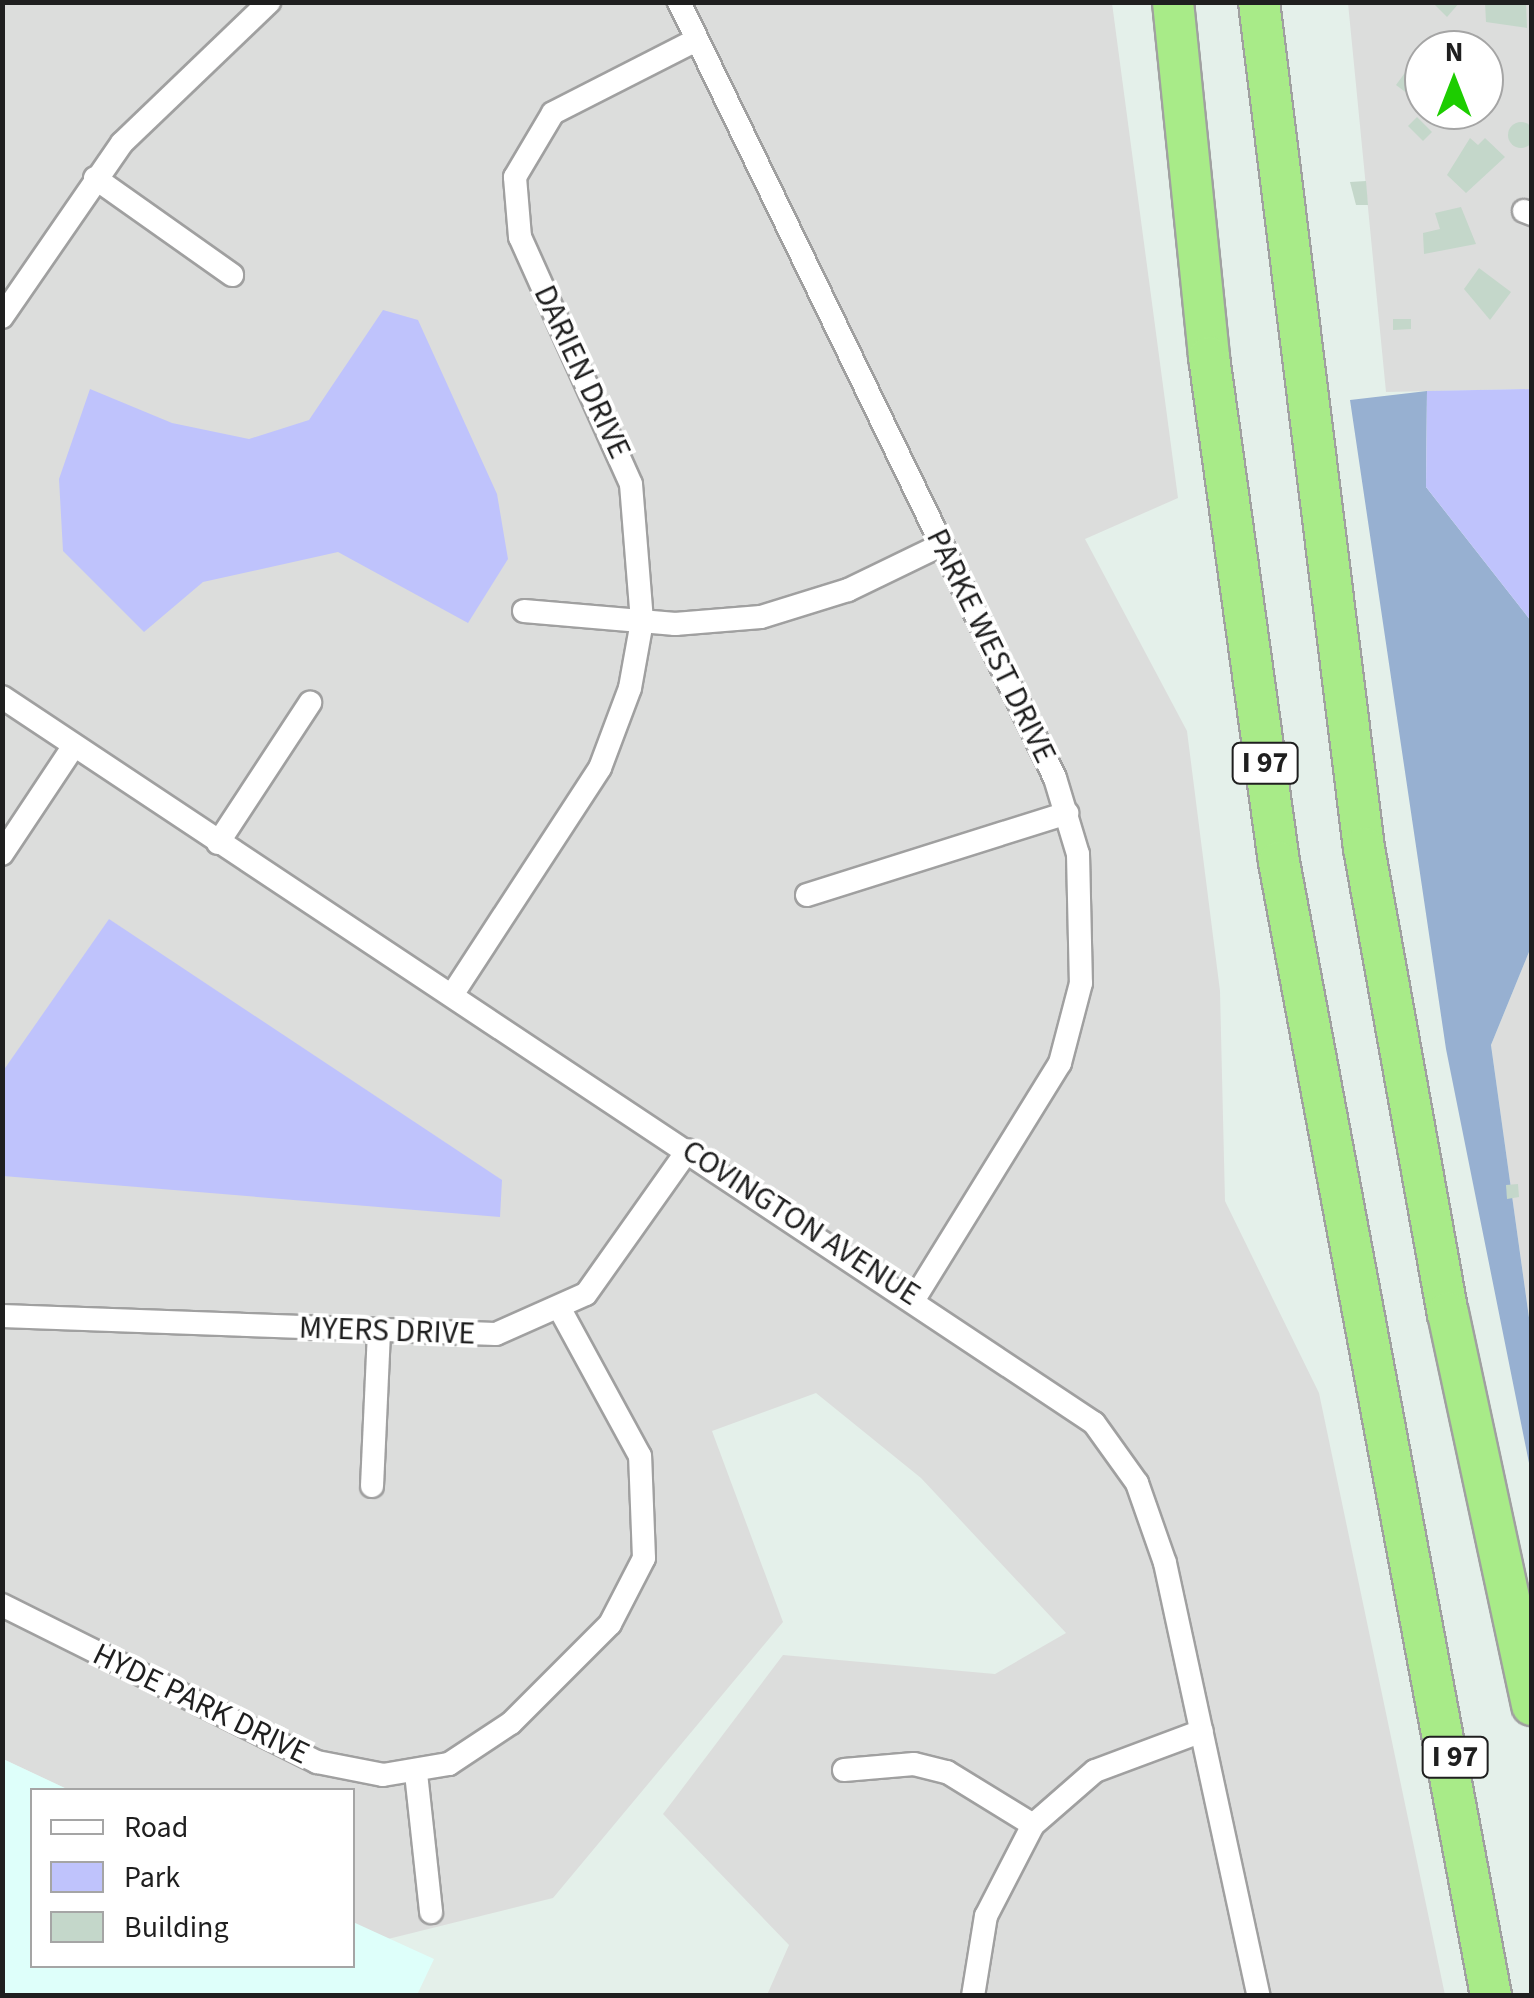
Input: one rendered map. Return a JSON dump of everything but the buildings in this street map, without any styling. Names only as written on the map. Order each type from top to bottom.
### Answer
[{"type":"highway","name":"I 97","points":[[1173,2],[1242,617],[1400,1517],[1512,1996]]},
{"type":"highway","name":"I 97","points":[[1259,2],[1364,848],[1487,1504],[1532,1704]]},
{"type":"highway","points":[[1487,1504],[1532,1655]]},
{"type":"highway","points":[[1400,1517],[1491,1996]]},
{"type":"street","points":[[2,317],[95,178],[189,70],[269,2]]},
{"type":"street","name":"PARKE WEST DRIVE","points":[[679,2],[1067,813],[1084,940],[1073,1024],[1040,1106],[915,1298]]},
{"type":"street","name":"DARIEN DRIVE","points":[[452,995],[600,768],[642,622],[632,484],[520,237],[515,177],[552,113],[696,40]]},
{"type":"street","points":[[95,178],[232,275]]},
{"type":"street","points":[[524,611],[642,622],[717,624],[790,610],[942,545]]},
{"type":"street","name":"COVINGTON AVENUE","points":[[2,697],[1072,1402],[1116,1451],[1153,1522],[1260,1996]]},
{"type":"street","points":[[218,842],[310,703]]},
{"type":"street","points":[[2,854],[73,747]]},
{"type":"street","points":[[807,896],[1067,813]]},
{"type":"street","name":"MYERS DRIVE","points":[[2,1316],[496,1334],[561,1311],[597,1280],[688,1150]]},
{"type":"street","name":"HYDE PARK DRIVE","points":[[2,1604],[317,1762],[416,1772],[449,1764],[511,1723],[610,1624],[644,1558],[640,1456],[561,1311]]},
{"type":"street","points":[[372,1486],[379,1332]]},
{"type":"street","points":[[972,1996],[986,1916],[1033,1825],[1095,1770],[1202,1731]]},
{"type":"street","points":[[844,1770],[898,1764],[946,1772],[1033,1825]]},
{"type":"street","points":[[416,1772],[431,1912]]},
{"type":"shaded area","points":[[2,3],[1112,3],[1178,498],[1085,539],[1187,731],[1220,991],[1225,1201],[1319,1393],[1445,1995],[767,1995],[789,1945],[663,1814],[783,1655],[995,1674],[1066,1633],[921,1478],[816,1393],[712,1431],[783,1622],[553,1898],[388,1939],[355,1924],[355,1788],[65,1788],[3,1759]]},
{"type":"shaded area","points":[[1348,3],[1531,3],[1531,389],[1386,392]]},
{"type":"shaded area","points":[[1427,391],[1426,487],[1531,621],[1531,947],[1491,1045],[1531,1332],[1531,1473],[1446,1049],[1350,400]]},
{"type":"shaded area","points":[[1531,947],[1531,1332],[1491,1045]]},
{"type":"shaded area","points":[[3,1759],[65,1788],[30,1788],[30,1968],[355,1968],[355,1923],[434,1959],[417,1995],[3,1995]]},
{"type":"green space","points":[[383,310],[418,320],[497,494],[508,559],[468,623],[338,552],[203,582],[144,632],[63,551],[59,479],[90,389],[172,423],[249,439],[309,420]]},
{"type":"green space","points":[[1532,389],[1531,621],[1426,487],[1427,391]]},
{"type":"green space","points":[[109,919],[502,1180],[500,1217],[3,1176],[3,1071]]}]
